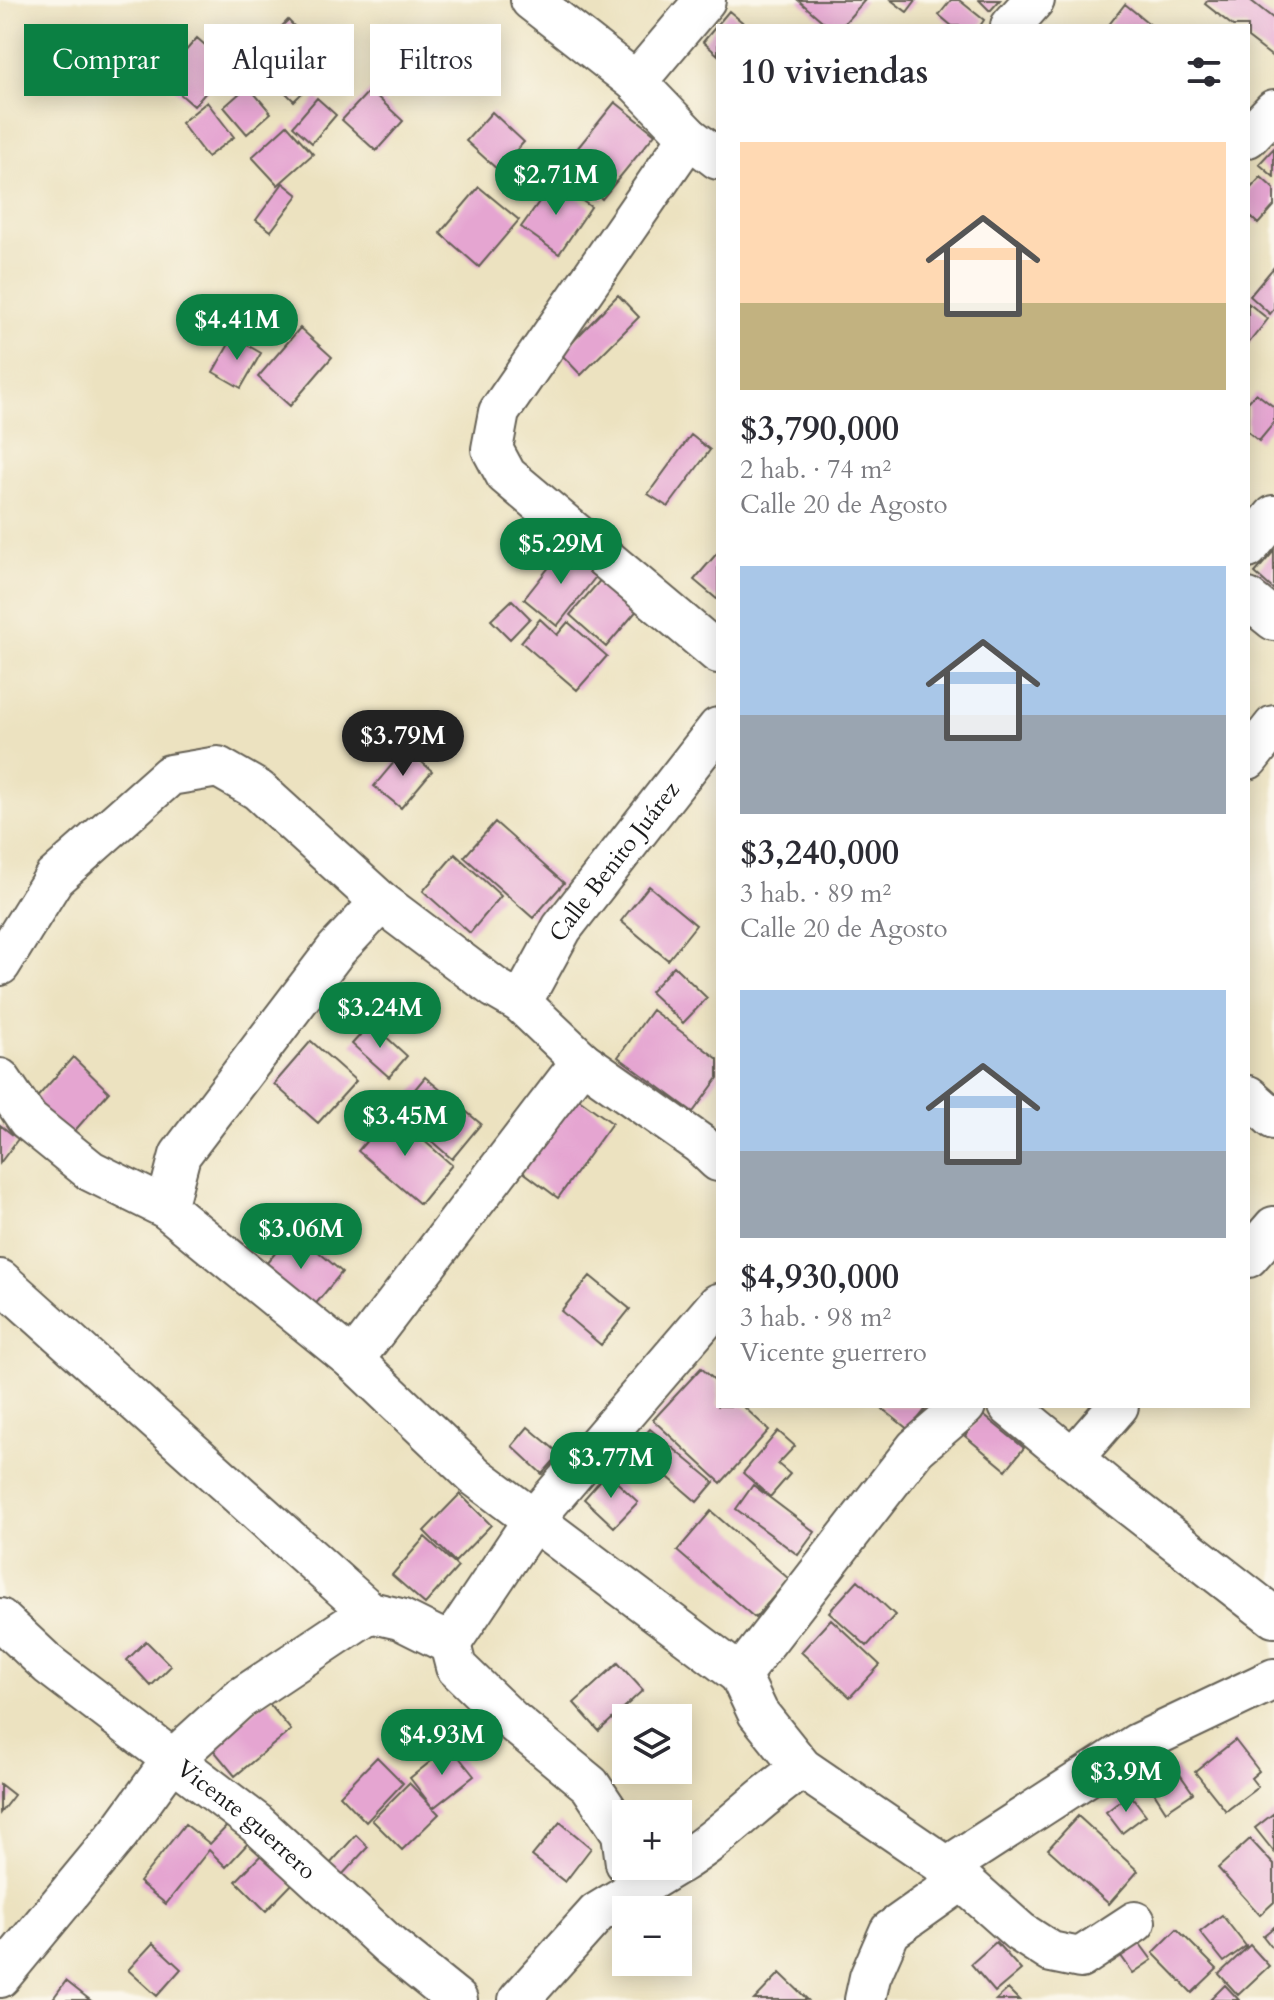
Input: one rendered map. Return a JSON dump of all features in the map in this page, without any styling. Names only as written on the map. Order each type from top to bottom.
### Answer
[{"type":"street","points":[[531,0],[636,82],[704,148],[512,391],[499,412],[492,449],[506,475],[716,651]]},
{"type":"street","points":[[636,82],[705,0]]},
{"type":"street","points":[[1013,24],[1034,0]]},
{"type":"street","points":[[1250,135],[1274,110]]},
{"type":"street","points":[[1250,546],[1274,516]]},
{"type":"street","points":[[1250,601],[1274,620]]},
{"type":"street","points":[[1250,756],[1274,726]]},
{"type":"street","name":"Calle Benito Juárez","points":[[521,1003],[562,928],[716,731]]},
{"type":"street","points":[[0,965],[54,878],[170,775],[218,767],[258,790],[381,902],[495,988],[521,1003],[582,1061],[712,1143]]},
{"type":"street","points":[[166,1208],[180,1155],[336,950],[381,902]]},
{"type":"street","points":[[353,1360],[582,1061]]},
{"type":"street","points":[[0,1079],[28,1120],[91,1171],[166,1208],[353,1360],[475,1476],[740,1675],[758,1713],[802,1768],[954,1874],[1020,1932],[1051,1952],[1080,1958],[1135,1922]]},
{"type":"street","points":[[1250,1098],[1274,1119]]},
{"type":"street","points":[[1250,1255],[1274,1227]]},
{"type":"street","points":[[0,1280],[370,1612],[400,1619],[450,1644]]},
{"type":"street","points":[[612,1818],[590,1785],[511,1720],[456,1667],[450,1644],[534,1519],[716,1306]]},
{"type":"street","points":[[740,1675],[916,1448],[963,1408]]},
{"type":"street","points":[[1011,1408],[1274,1617]]},
{"type":"street","points":[[1072,1459],[1116,1408]]},
{"type":"street","points":[[0,1619],[49,1665],[172,1760],[238,1700],[370,1612]]},
{"type":"street","points":[[865,2000],[870,1977],[890,1931],[954,1874],[1137,1744],[1274,1679]]},
{"type":"street","name":"Vicente guerrero","points":[[0,1977],[119,1833],[172,1760],[256,1823],[390,1946],[457,2000]]},
{"type":"street","points":[[692,1855],[776,1785],[802,1768]]},
{"type":"street","points":[[519,2000],[623,1880]]},
{"type":"building","points":[[798,0],[865,0],[844,24],[826,24]]},
{"type":"building","points":[[891,0],[916,0],[907,12]]},
{"type":"building","points":[[951,0],[959,0],[984,20],[981,24],[950,24],[939,15]]},
{"type":"building","points":[[979,0],[1000,0],[990,11]]},
{"type":"building","points":[[1208,0],[1250,0],[1274,19],[1274,58],[1250,40],[1250,24],[1230,24],[1205,4]]},
{"type":"building","points":[[1125,4],[1150,24],[1110,24]]},
{"type":"building","points":[[729,11],[745,24],[718,24]]},
{"type":"building","points":[[716,26],[716,53],[703,42]]},
{"type":"building","points":[[197,38],[204,44],[204,95],[194,106],[183,96],[188,96],[188,48]]},
{"type":"building","points":[[370,90],[370,96],[376,96],[403,121],[376,151],[342,120]]},
{"type":"building","points":[[237,96],[257,96],[271,113],[247,134],[224,107]]},
{"type":"building","points":[[317,98],[336,115],[312,143],[293,126]]},
{"type":"building","points":[[207,102],[234,137],[207,157],[181,123]]},
{"type":"building","points":[[615,102],[655,134],[602,199],[563,166]]},
{"type":"building","points":[[492,112],[524,142],[498,170],[466,141]]},
{"type":"building","points":[[287,125],[313,154],[278,185],[252,157]]},
{"type":"building","points":[[1274,148],[1274,177],[1259,164]]},
{"type":"building","points":[[1261,177],[1274,189],[1274,206],[1258,224],[1250,216],[1250,189]]},
{"type":"building","points":[[554,181],[591,207],[559,254],[521,227]]},
{"type":"building","points":[[283,183],[298,195],[271,231],[256,220]]},
{"type":"building","points":[[479,187],[519,220],[479,267],[440,233]]},
{"type":"building","points":[[1274,267],[1274,309],[1270,314],[1250,296]]},
{"type":"building","points":[[618,295],[639,317],[581,375],[561,354]]},
{"type":"building","points":[[1250,305],[1268,319],[1250,342]]},
{"type":"building","points":[[300,328],[332,357],[290,406],[258,377]]},
{"type":"building","points":[[233,337],[261,353],[241,388],[213,372]]},
{"type":"building","points":[[1256,393],[1274,407],[1274,423],[1259,441],[1250,434],[1250,400]]},
{"type":"building","points":[[691,435],[710,450],[668,507],[648,494]]},
{"type":"building","points":[[565,547],[598,574],[557,626],[524,599]]},
{"type":"building","points":[[1274,551],[1274,590],[1255,573]]},
{"type":"building","points":[[716,554],[716,598],[694,580]]},
{"type":"building","points":[[603,577],[639,608],[606,647],[570,615]]},
{"type":"building","points":[[512,600],[530,618],[510,639],[491,620]]},
{"type":"building","points":[[540,619],[557,635],[568,622],[607,656],[577,690],[521,642]]},
{"type":"building","points":[[406,748],[432,771],[401,808],[374,786]]},
{"type":"building","points":[[495,822],[564,883],[533,918],[464,857]]},
{"type":"building","points":[[455,854],[501,896],[470,933],[423,891]]},
{"type":"building","points":[[649,886],[696,925],[668,960],[621,921]]},
{"type":"building","points":[[674,966],[707,998],[683,1023],[650,992]]},
{"type":"building","points":[[652,1010],[716,1058],[716,1081],[693,1112],[618,1057]]},
{"type":"building","points":[[371,1023],[407,1056],[389,1077],[352,1044]]},
{"type":"building","points":[[311,1041],[356,1081],[318,1123],[274,1084]]},
{"type":"building","points":[[73,1057],[109,1092],[70,1136],[33,1102]]},
{"type":"building","points":[[425,1077],[481,1124],[452,1159],[397,1111]]},
{"type":"building","points":[[572,1094],[612,1123],[558,1198],[518,1168]]},
{"type":"building","points":[[391,1112],[452,1165],[420,1204],[358,1151]]},
{"type":"building","points":[[0,1125],[18,1139],[0,1163]]},
{"type":"building","points":[[294,1231],[342,1272],[309,1312],[260,1271]]},
{"type":"building","points":[[590,1276],[630,1309],[601,1345],[561,1311]]},
{"type":"building","points":[[701,1368],[716,1381],[716,1408],[745,1408],[769,1430],[721,1483],[653,1420]]},
{"type":"building","points":[[882,1408],[926,1408],[909,1430]]},
{"type":"building","points":[[982,1414],[1024,1448],[1006,1470],[965,1436]]},
{"type":"building","points":[[528,1427],[560,1454],[542,1474],[512,1446]]},
{"type":"building","points":[[650,1429],[714,1482],[697,1502],[634,1448]]},
{"type":"building","points":[[778,1431],[795,1446],[778,1464],[790,1474],[770,1497],[743,1473]]},
{"type":"building","points":[[607,1473],[638,1502],[614,1527],[584,1499]]},
{"type":"building","points":[[753,1485],[815,1532],[798,1555],[736,1509]]},
{"type":"building","points":[[460,1494],[491,1525],[455,1562],[424,1531]]},
{"type":"building","points":[[711,1511],[789,1579],[755,1618],[677,1551]]},
{"type":"building","points":[[425,1537],[458,1567],[425,1604],[392,1575]]},
{"type":"building","points":[[858,1580],[895,1615],[867,1646],[829,1612]]},
{"type":"building","points":[[831,1619],[880,1665],[850,1697],[801,1652]]},
{"type":"building","points":[[146,1641],[171,1666],[151,1686],[127,1660]]},
{"type":"building","points":[[618,1663],[643,1690],[628,1704],[612,1704],[612,1719],[599,1731],[574,1703]]},
{"type":"building","points":[[267,1701],[291,1730],[235,1776],[211,1747]]},
{"type":"building","points":[[1235,1740],[1259,1771],[1251,1778],[1258,1787],[1226,1811],[1195,1772]]},
{"type":"building","points":[[450,1746],[474,1776],[433,1808],[410,1778]]},
{"type":"building","points":[[377,1757],[403,1783],[366,1822],[340,1795]]},
{"type":"building","points":[[1174,1766],[1193,1793],[1166,1811],[1148,1783]]},
{"type":"building","points":[[409,1783],[439,1814],[402,1850],[372,1820]]},
{"type":"building","points":[[0,1784],[14,1795],[0,1813]]},
{"type":"building","points":[[1130,1794],[1146,1815],[1122,1833],[1106,1812]]},
{"type":"building","points":[[1274,1813],[1274,1852],[1255,1828]]},
{"type":"building","points":[[1078,1816],[1138,1871],[1109,1904],[1048,1849]]},
{"type":"building","points":[[560,1822],[591,1848],[565,1882],[532,1856]]},
{"type":"building","points":[[230,1823],[250,1841],[226,1867],[209,1850],[166,1904],[139,1882],[185,1824],[210,1844]]},
{"type":"building","points":[[356,1835],[368,1847],[341,1876],[329,1865]]},
{"type":"building","points":[[1250,1839],[1274,1865],[1274,1902],[1260,1915],[1218,1868]]},
{"type":"building","points":[[263,1853],[293,1883],[266,1911],[236,1881]]},
{"type":"building","points":[[1222,1915],[1246,1946],[1224,1962],[1200,1932]]},
{"type":"building","points":[[1274,1927],[1274,1950],[1263,1936]]},
{"type":"building","points":[[1177,1929],[1217,1969],[1192,1993],[1153,1953]]},
{"type":"building","points":[[1132,1933],[1152,1960],[1133,1973],[1114,1946]]},
{"type":"building","points":[[996,1942],[1021,1970],[995,1992],[971,1964]]},
{"type":"building","points":[[153,1943],[181,1969],[157,1996],[128,1970]]},
{"type":"building","points":[[1250,1945],[1269,1966],[1238,1995],[1219,1974]]},
{"type":"building","points":[[780,1973],[808,2000],[754,2000]]},
{"type":"building","points":[[66,1981],[90,2000],[52,2000]]},
{"type":"building","points":[[1225,1985],[1239,2000],[1210,2000]]},
{"type":"building","points":[[1008,1989],[1019,2000],[996,2000]]}]
